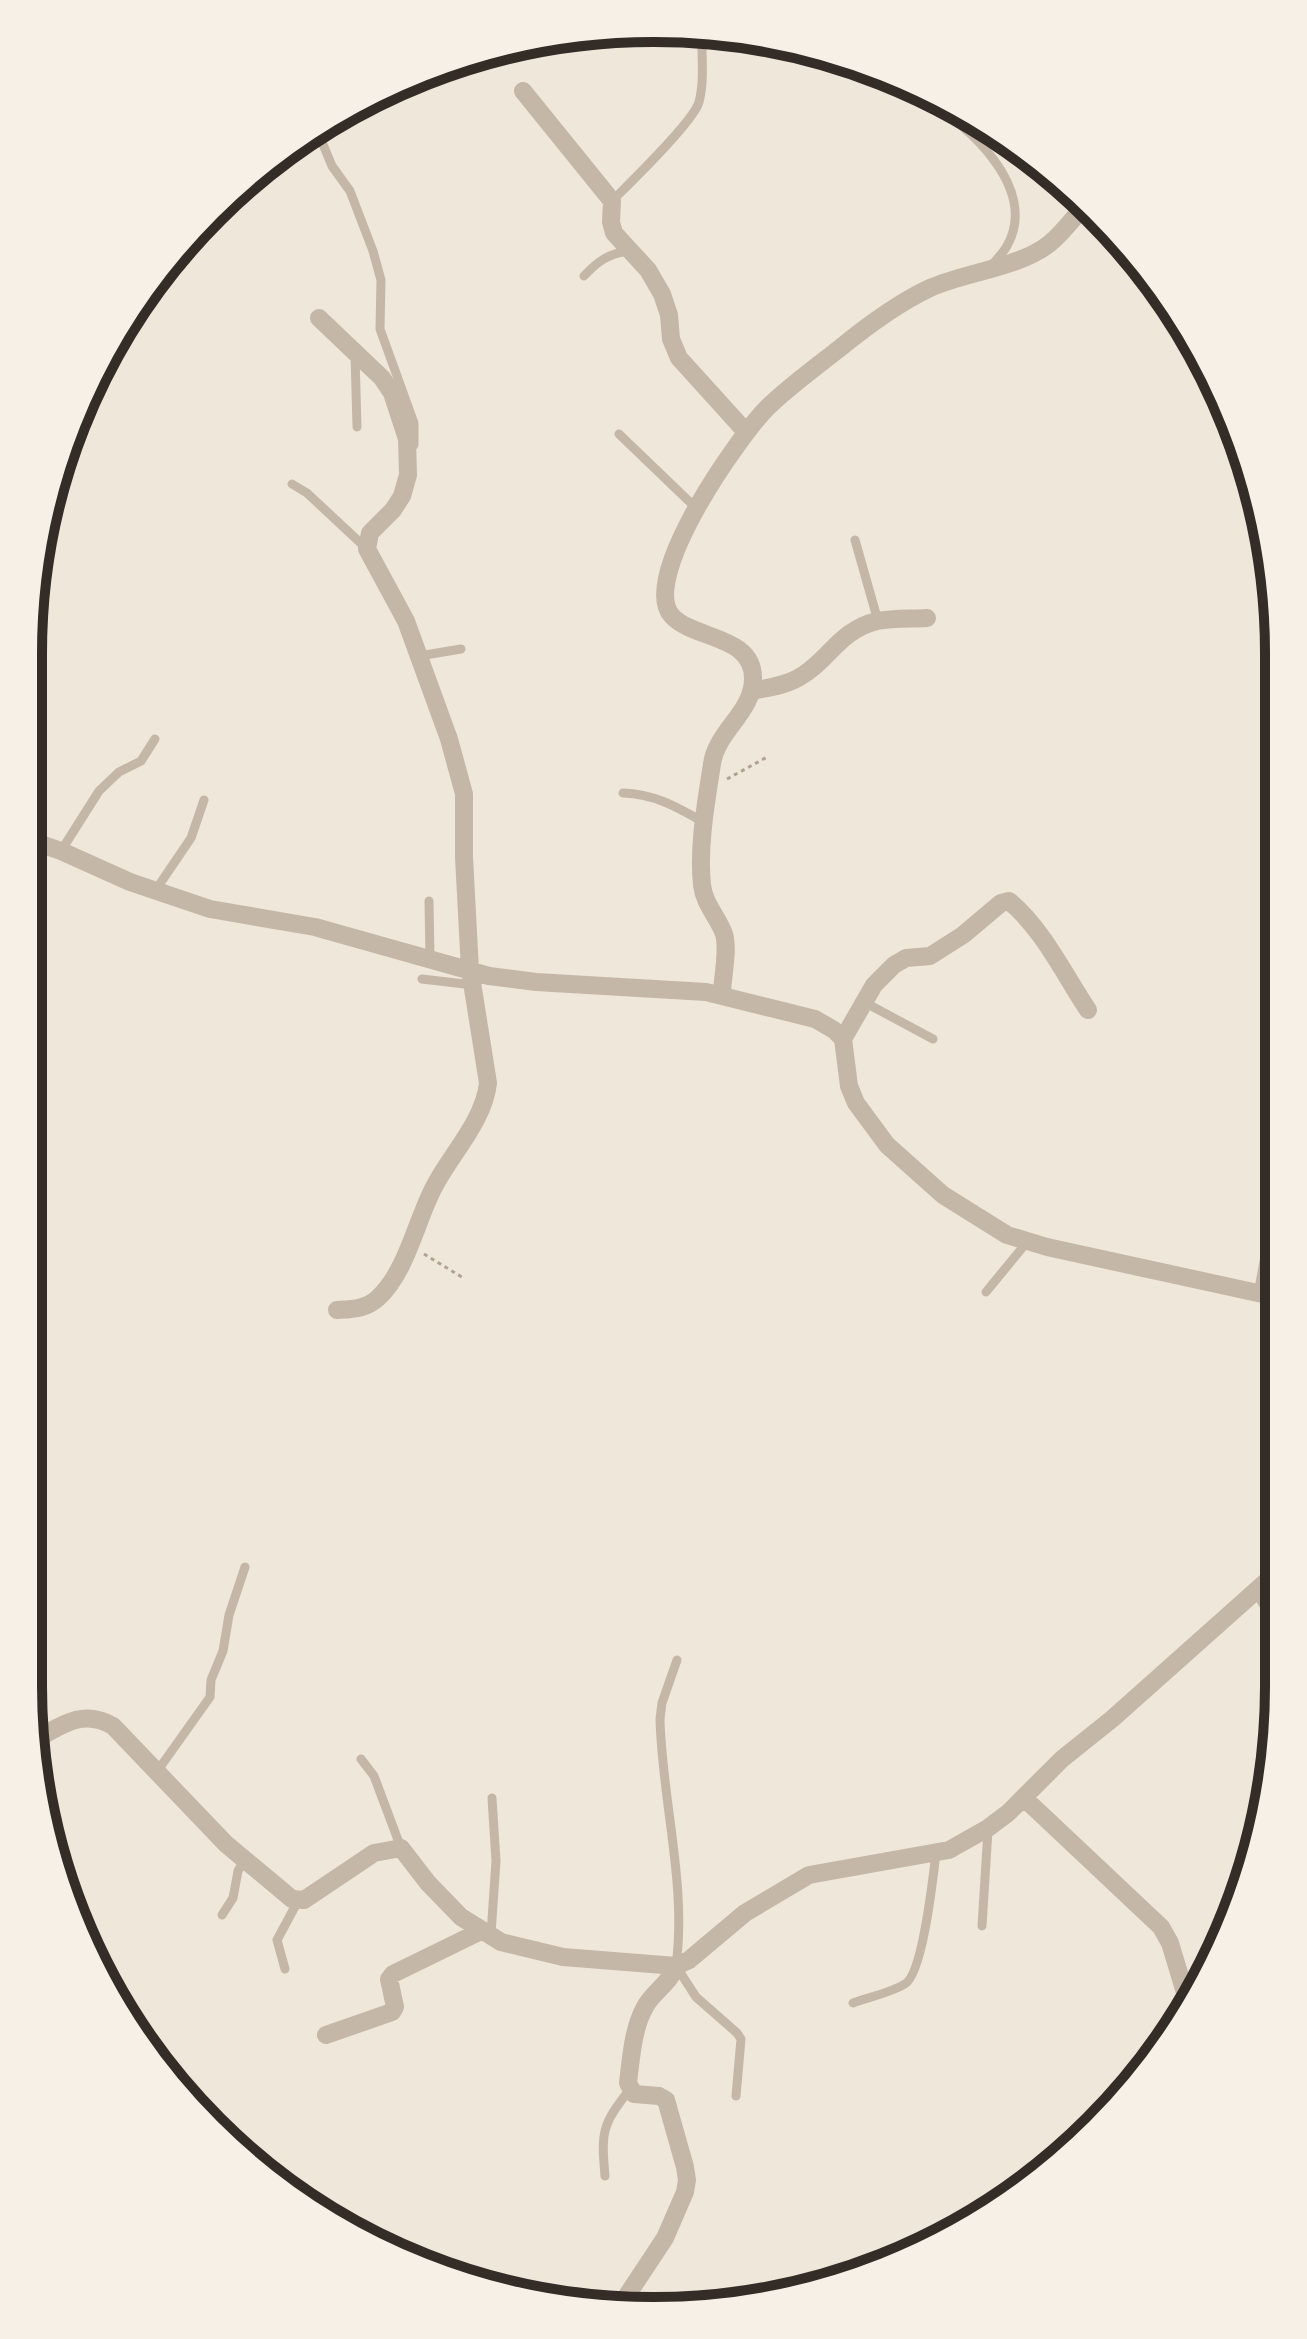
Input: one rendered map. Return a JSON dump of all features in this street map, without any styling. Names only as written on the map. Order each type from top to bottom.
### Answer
[{"type":"street","points":[[523,91],[612,201],[614,233],[648,270],[662,294],[669,315],[671,339],[679,358],[746,432]]},
{"type":"street","points":[[722,995],[724,935],[702,887],[705,823],[715,750],[751,691],[753,678],[744,653],[713,635],[680,622],[667,608],[664,597],[668,576],[683,535],[727,455],[746,432],[769,406],[855,335],[930,288],[1048,245],[1078,213]]},
{"type":"street","points":[[319,318],[382,378],[392,393],[407,439],[409,460],[402,496],[370,533],[367,549],[406,621],[449,739],[464,794],[464,857],[471,977],[488,1083],[487,1092],[463,1140],[433,1188],[410,1246],[386,1290],[363,1308],[337,1310]]},
{"type":"street","points":[[751,691],[797,680],[841,640],[878,621],[927,618]]},
{"type":"street","points":[[42,844],[155,891],[210,909],[315,927],[430,958],[471,977],[722,995],[815,1019],[843,1039]]},
{"type":"street","points":[[1088,1010],[1019,909],[1009,901],[1001,903],[963,935],[930,956],[906,958],[874,985],[843,1039],[849,1086],[862,1112],[887,1145],[943,1195],[1007,1235],[1265,1296]]},
{"type":"street","points":[[44,1735],[78,1718],[102,1720],[113,1726],[226,1844],[292,1899],[298,1901],[374,1853],[401,1848],[428,1883],[461,1917],[486,1934],[563,1957],[676,1966],[683,1964],[745,1913],[809,1875],[949,1850],[988,1828],[1024,1798],[1062,1759],[1112,1719],[1265,1582]]},
{"type":"street","points":[[1024,1798],[1161,1927],[1170,1943],[1184,1989]]},
{"type":"street","points":[[326,2035],[392,2012],[395,2007],[389,1979],[393,1974],[486,1934]]},
{"type":"street","points":[[633,2296],[665,2238],[687,2180],[666,2100],[659,2096],[634,2094],[628,2083],[639,2018],[649,1999],[673,1976],[676,1966]]},
{"type":"lane","points":[[612,201],[698,106],[703,86],[702,44]]},
{"type":"lane","points":[[967,129],[990,153],[1007,183],[1015,211],[1011,236],[989,269]]},
{"type":"lane","points":[[321,140],[332,166],[350,191],[381,280],[379,311],[382,340],[414,423],[415,440],[409,460]]},
{"type":"lane","points":[[584,276],[611,253],[631,251]]},
{"type":"lane","points":[[355,350],[357,427]]},
{"type":"lane","points":[[619,434],[696,508]]},
{"type":"lane","points":[[292,484],[307,493],[367,549]]},
{"type":"lane","points":[[855,540],[878,621]]},
{"type":"lane","points":[[419,656],[461,649]]},
{"type":"lane","points":[[61,851],[99,791],[119,772],[141,761],[155,739]]},
{"type":"lane","points":[[623,793],[665,800],[705,823]]},
{"type":"lane","points":[[155,891],[191,838],[204,800]]},
{"type":"lane","points":[[429,901],[430,958]]},
{"type":"lane","points":[[422,979],[471,977]]},
{"type":"lane","points":[[864,1002],[933,1039]]},
{"type":"lane","points":[[986,1292],[1027,1241]]},
{"type":"lane","points":[[156,1773],[210,1697],[211,1680],[223,1651],[229,1615],[245,1567]]},
{"type":"lane","points":[[1255,1591],[1265,1607]]},
{"type":"lane","points":[[677,1660],[662,1703],[660,1719],[675,1869],[679,1942],[676,1966],[696,1997],[741,2039],[736,2096]]},
{"type":"lane","points":[[361,1759],[374,1776],[401,1848]]},
{"type":"lane","points":[[486,1934],[496,1861],[492,1798]]},
{"type":"lane","points":[[982,1926],[988,1828]]},
{"type":"lane","points":[[853,2003],[907,1983],[915,1973],[937,1853]]},
{"type":"lane","points":[[222,1915],[233,1898],[238,1871],[245,1859]]},
{"type":"lane","points":[[285,1969],[277,1940],[298,1901]]},
{"type":"lane","points":[[605,2176],[602,2138],[606,2122],[630,2089]]},
{"type":"path","points":[[709,789],[769,756]]},
{"type":"path","points":[[410,1246],[465,1279]]}]
